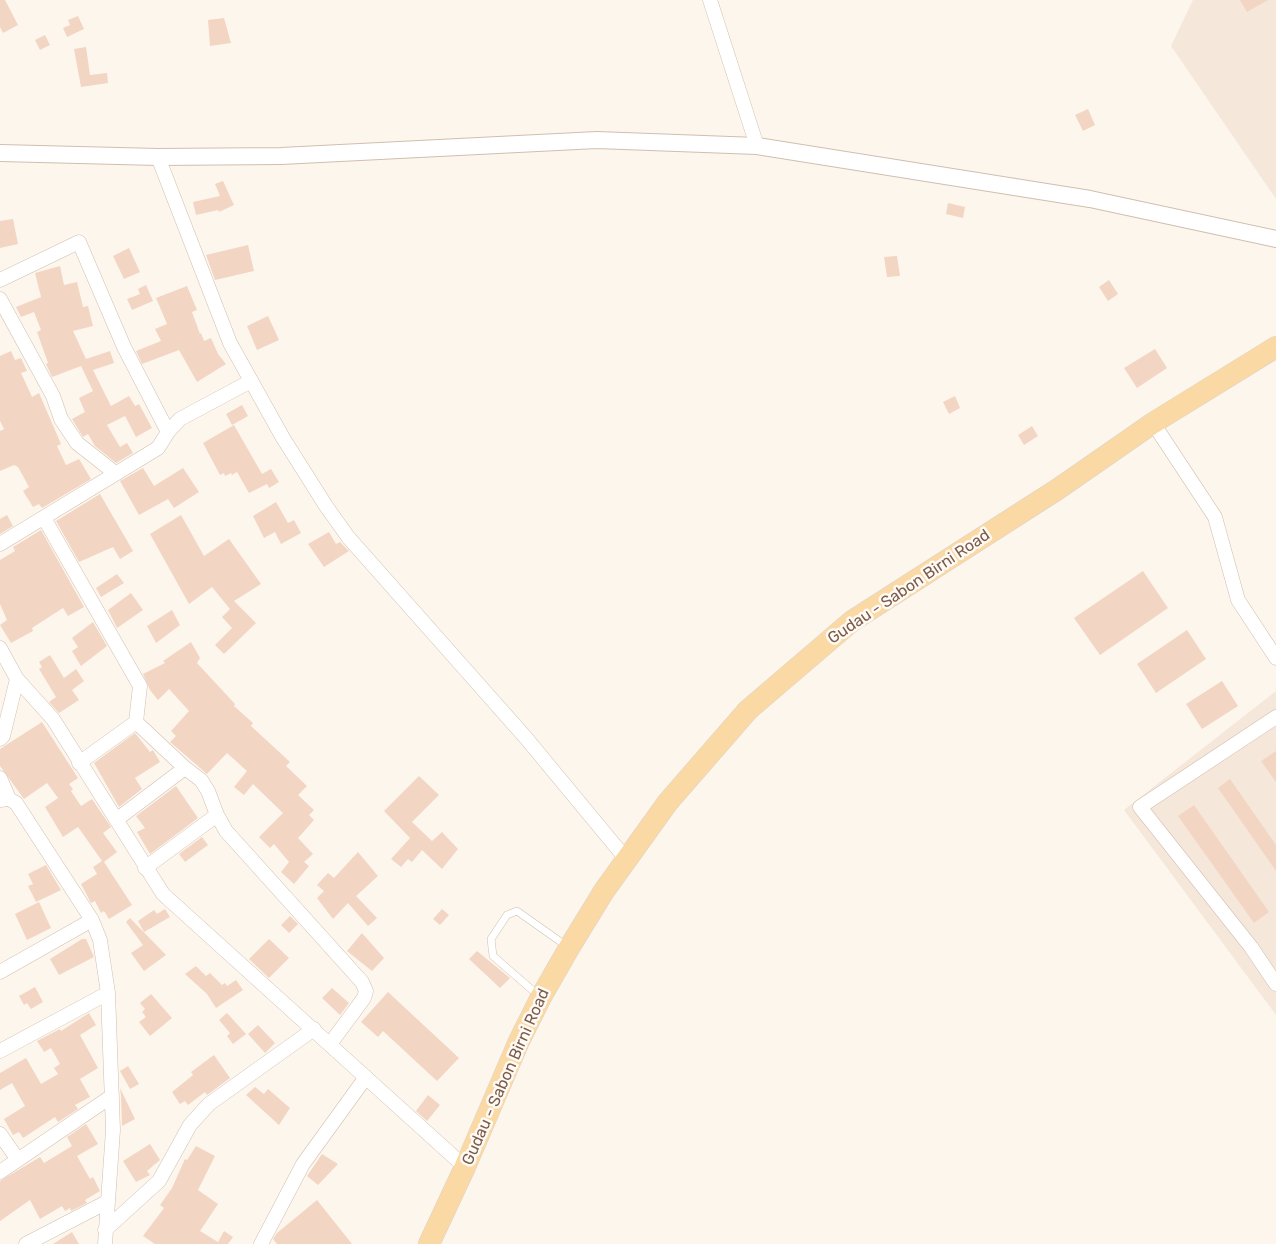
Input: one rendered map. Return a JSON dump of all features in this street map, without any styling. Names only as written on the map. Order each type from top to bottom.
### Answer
[{"type":"main road","name":"Gudau - Sabon Birni Road","points":[[429,1244],[466,1167],[540,997],[569,948],[604,891],[668,802],[748,710],[852,622],[1058,489],[1153,423],[1276,347]]},
{"type":"street","points":[[710,0],[757,146]]},
{"type":"street","points":[[0,153],[158,157],[282,156],[597,140],[757,146],[1081,197],[1276,239]]},
{"type":"street","points":[[158,157],[230,343],[326,506],[348,537],[526,738],[627,860]]},
{"type":"street","points":[[0,280],[79,242],[124,347],[168,432]]},
{"type":"street","points":[[0,299],[53,396],[61,419],[77,443],[115,473]]},
{"type":"street","points":[[0,544],[158,448],[180,418],[251,381]]},
{"type":"street","points":[[1153,423],[1215,517],[1238,600],[1276,658]]},
{"type":"street","points":[[44,518],[140,686],[136,722],[79,763]]},
{"type":"street","points":[[0,648],[17,679],[53,719],[162,894],[466,1167]]},
{"type":"street","points":[[0,739],[3,736],[17,679]]},
{"type":"street","points":[[1276,717],[1140,808],[1251,947],[1276,984]]},
{"type":"street","points":[[136,722],[185,768],[201,780],[208,791],[216,815],[226,830],[362,982],[366,991],[364,998],[330,1044]]},
{"type":"street","points":[[116,820],[185,768]]},
{"type":"street","points":[[0,778],[5,799],[16,803],[92,920],[100,940],[108,993],[113,1130],[105,1237]]},
{"type":"street","points":[[145,868],[216,815]]},
{"type":"street","points":[[0,972],[92,920]]},
{"type":"street","points":[[0,1051],[108,993]]},
{"type":"street","points":[[105,1237],[159,1181],[190,1125],[209,1104],[314,1029]]},
{"type":"street","points":[[261,1244],[302,1164],[366,1077]]},
{"type":"street","points":[[0,1172],[112,1096]]},
{"type":"street","points":[[0,1134],[18,1160]]},
{"type":"street","points":[[26,1244],[107,1202]]},
{"type":"lane","points":[[540,997],[492,956],[491,939],[507,916],[517,911],[569,948]]},
{"type":"shaded area","points":[[1193,0],[1276,0],[1276,199],[1171,46]]},
{"type":"shaded area","points":[[1276,691],[1276,1015],[1124,810]]},
{"type":"building","points":[[0,0],[5,0],[18,25],[3,33],[0,27]]},
{"type":"building","points":[[1240,0],[1268,0],[1247,12]]},
{"type":"building","points":[[78,16],[84,29],[67,37],[63,28],[70,25],[68,20]]},
{"type":"building","points":[[224,18],[231,43],[210,46],[208,20]]},
{"type":"building","points":[[45,35],[50,45],[40,50],[35,40]]},
{"type":"building","points":[[86,47],[90,75],[107,73],[108,83],[81,87],[74,49]]},
{"type":"building","points":[[1088,109],[1095,125],[1083,131],[1075,115]]},
{"type":"building","points":[[223,181],[234,205],[219,212],[218,210],[196,215],[193,202],[220,196],[215,184]]},
{"type":"building","points":[[948,203],[965,207],[963,218],[946,214]]},
{"type":"building","points":[[13,219],[18,244],[0,248],[0,221]]},
{"type":"building","points":[[248,245],[254,271],[215,280],[206,255]]},
{"type":"building","points":[[129,248],[140,272],[124,279],[113,256]]},
{"type":"building","points":[[897,256],[900,276],[887,277],[884,257]]},
{"type":"building","points":[[60,266],[64,285],[77,282],[83,307],[88,306],[93,326],[73,331],[86,359],[110,351],[114,363],[93,370],[111,406],[129,396],[135,406],[139,404],[152,428],[136,437],[125,416],[107,425],[120,447],[127,443],[133,453],[116,463],[95,446],[88,434],[83,437],[72,419],[85,412],[79,398],[93,391],[81,366],[52,377],[46,364],[48,363],[37,332],[41,330],[34,312],[21,317],[16,307],[41,297],[35,273]]},
{"type":"building","points":[[1109,280],[1118,294],[1108,301],[1099,287]]},
{"type":"building","points":[[146,285],[153,301],[132,310],[127,299],[140,294],[138,289]]},
{"type":"building","points":[[187,286],[197,310],[192,312],[200,334],[204,341],[211,338],[218,354],[226,364],[197,382],[179,350],[142,364],[136,351],[161,341],[155,329],[167,324],[156,298]]},
{"type":"building","points":[[268,316],[279,340],[257,350],[247,326]]},
{"type":"building","points":[[1155,349],[1167,368],[1137,388],[1124,368]]},
{"type":"building","points":[[11,351],[15,360],[21,358],[27,371],[21,373],[32,397],[39,393],[61,444],[57,446],[66,465],[79,459],[91,479],[42,508],[39,504],[33,507],[23,491],[29,487],[18,467],[14,465],[0,471],[0,431],[4,429],[0,421],[0,356]]},
{"type":"building","points":[[955,396],[960,408],[949,414],[943,402]]},
{"type":"building","points":[[242,405],[248,416],[232,425],[226,414]]},
{"type":"building","points":[[234,425],[262,474],[271,469],[279,482],[269,488],[267,484],[249,493],[237,472],[232,475],[231,473],[225,476],[224,473],[220,475],[203,443]]},
{"type":"building","points":[[1032,426],[1038,436],[1024,445],[1018,435]]},
{"type":"building","points":[[143,468],[154,486],[183,468],[199,492],[174,508],[168,499],[139,515],[120,481]]},
{"type":"building","points":[[100,494],[133,551],[120,559],[113,547],[79,562],[56,521]]},
{"type":"building","points":[[276,502],[288,523],[294,520],[301,533],[281,544],[275,532],[264,538],[253,516]]},
{"type":"building","points":[[7,515],[13,526],[0,534],[0,519]]},
{"type":"building","points":[[181,515],[204,556],[229,539],[261,584],[234,601],[256,623],[224,654],[215,645],[232,628],[222,617],[230,609],[212,587],[189,604],[150,534]]},
{"type":"building","points":[[41,530],[84,607],[68,616],[63,608],[32,628],[33,631],[11,643],[0,625],[7,620],[0,604],[0,560],[15,551],[13,547]]},
{"type":"building","points":[[329,532],[336,544],[340,542],[349,551],[324,567],[308,544]]},
{"type":"building","points":[[1143,571],[1168,608],[1100,655],[1074,618]]},
{"type":"building","points":[[117,574],[124,583],[101,597],[96,588]]},
{"type":"building","points":[[131,593],[143,610],[117,628],[108,610]]},
{"type":"building","points":[[172,610],[180,625],[156,643],[147,626]]},
{"type":"building","points":[[93,622],[107,646],[81,666],[72,651],[78,647],[72,638]]},
{"type":"building","points":[[1187,630],[1206,659],[1156,693],[1137,664]]},
{"type":"building","points":[[191,642],[200,658],[197,663],[235,704],[234,706],[253,723],[251,726],[290,762],[286,766],[307,786],[298,795],[314,810],[309,815],[314,820],[298,838],[313,854],[304,862],[309,866],[294,884],[281,872],[289,862],[274,844],[270,848],[259,837],[283,813],[253,784],[244,795],[234,787],[247,771],[227,753],[207,774],[170,742],[176,736],[171,731],[189,711],[169,689],[158,700],[150,690],[143,674],[165,663],[163,661]]},
{"type":"building","points":[[50,655],[64,678],[76,669],[84,681],[72,690],[79,700],[59,713],[49,702],[56,697],[39,669],[42,667],[39,662]]},
{"type":"building","points":[[1222,681],[1238,706],[1202,729],[1186,704]]},
{"type":"building","points":[[42,722],[78,778],[69,784],[73,789],[71,791],[81,806],[92,799],[111,827],[103,833],[117,852],[104,862],[132,905],[109,919],[104,911],[101,913],[95,901],[91,903],[81,884],[97,874],[93,867],[102,861],[78,827],[63,837],[45,807],[58,798],[47,783],[24,799],[0,766],[0,749]]},
{"type":"building","points":[[135,733],[150,752],[153,750],[160,762],[135,778],[142,789],[119,807],[94,763]]},
{"type":"building","points":[[1276,751],[1276,782],[1261,761]]},
{"type":"building","points":[[419,776],[439,795],[412,822],[432,841],[442,832],[458,849],[442,869],[422,850],[412,862],[408,859],[401,867],[391,859],[410,838],[384,811]]},
{"type":"building","points":[[1230,779],[1276,845],[1276,871],[1218,788]]},
{"type":"building","points":[[176,786],[198,818],[150,854],[137,832],[145,828],[136,816]]},
{"type":"building","points":[[1194,805],[1269,912],[1254,923],[1178,816]]},
{"type":"building","points":[[202,837],[208,845],[185,862],[179,854]]},
{"type":"building","points":[[358,852],[378,876],[356,896],[377,918],[368,926],[348,903],[333,919],[317,898],[324,891],[317,885],[328,873],[334,878]]},
{"type":"building","points":[[46,865],[61,890],[36,902],[28,886],[33,884],[28,874]]},
{"type":"building","points":[[39,902],[51,928],[27,940],[15,914]]},
{"type":"building","points":[[165,909],[170,917],[144,932],[138,921],[154,910],[157,914]]},
{"type":"building","points":[[442,909],[449,915],[440,925],[433,919]]},
{"type":"building","points":[[290,916],[298,924],[289,933],[281,925]]},
{"type":"building","points":[[130,918],[166,955],[144,971],[131,953],[143,945],[126,922]]},
{"type":"building","points":[[362,933],[384,958],[372,971],[347,951]]},
{"type":"building","points":[[82,939],[86,939],[94,957],[59,975],[50,959]]},
{"type":"building","points":[[269,939],[289,958],[269,978],[249,959]]},
{"type":"building","points":[[477,951],[510,978],[500,988],[469,959]]},
{"type":"building","points":[[196,966],[206,976],[210,973],[222,985],[225,983],[227,986],[236,980],[243,990],[216,1008],[207,994],[185,974]]},
{"type":"building","points":[[35,987],[43,1002],[31,1009],[27,1003],[24,1005],[19,996]]},
{"type":"building","points":[[332,988],[349,1003],[340,1015],[322,998]]},
{"type":"building","points":[[388,992],[459,1058],[437,1081],[383,1031],[378,1037],[361,1022]]},
{"type":"building","points":[[151,994],[172,1018],[150,1036],[139,1022],[146,1017],[142,1012],[145,1009],[140,1003]]},
{"type":"building","points":[[89,1013],[96,1025],[80,1035],[98,1068],[80,1079],[90,1097],[75,1105],[78,1109],[58,1122],[55,1117],[23,1138],[19,1132],[13,1135],[4,1119],[25,1106],[12,1083],[0,1090],[0,1073],[26,1058],[41,1084],[58,1074],[54,1068],[60,1064],[51,1048],[44,1052],[37,1041],[60,1029],[61,1031]]},
{"type":"building","points":[[227,1013],[246,1034],[233,1044],[227,1036],[230,1033],[219,1020]]},
{"type":"building","points":[[258,1025],[275,1043],[265,1053],[248,1034]]},
{"type":"building","points":[[214,1055],[230,1078],[207,1095],[205,1092],[188,1105],[185,1101],[180,1104],[172,1092],[193,1075],[191,1072]]},
{"type":"building","points":[[128,1066],[139,1084],[130,1089],[120,1071]]},
{"type":"building","points":[[255,1087],[264,1094],[268,1089],[290,1108],[279,1125],[246,1095]]},
{"type":"building","points":[[120,1088],[135,1119],[122,1126],[121,1096]]},
{"type":"building","points":[[428,1095],[440,1105],[427,1121],[416,1111]]},
{"type":"building","points":[[86,1124],[98,1144],[77,1156],[90,1179],[93,1177],[100,1191],[85,1200],[87,1203],[71,1211],[70,1208],[65,1211],[62,1206],[40,1219],[30,1200],[0,1221],[0,1181],[40,1157],[44,1163],[72,1146],[67,1137]]},
{"type":"building","points":[[150,1144],[160,1160],[147,1171],[150,1175],[136,1182],[123,1161]]},
{"type":"building","points":[[196,1146],[215,1156],[198,1190],[218,1204],[200,1231],[218,1242],[224,1231],[233,1237],[228,1244],[155,1244],[143,1236],[164,1208],[160,1205],[172,1188],[185,1159],[187,1160]]},
{"type":"building","points":[[322,1154],[338,1164],[318,1185],[307,1176]]},
{"type":"building","points":[[317,1200],[352,1244],[277,1244],[273,1239],[277,1233]]},
{"type":"building","points":[[72,1232],[79,1244],[53,1244]]}]
